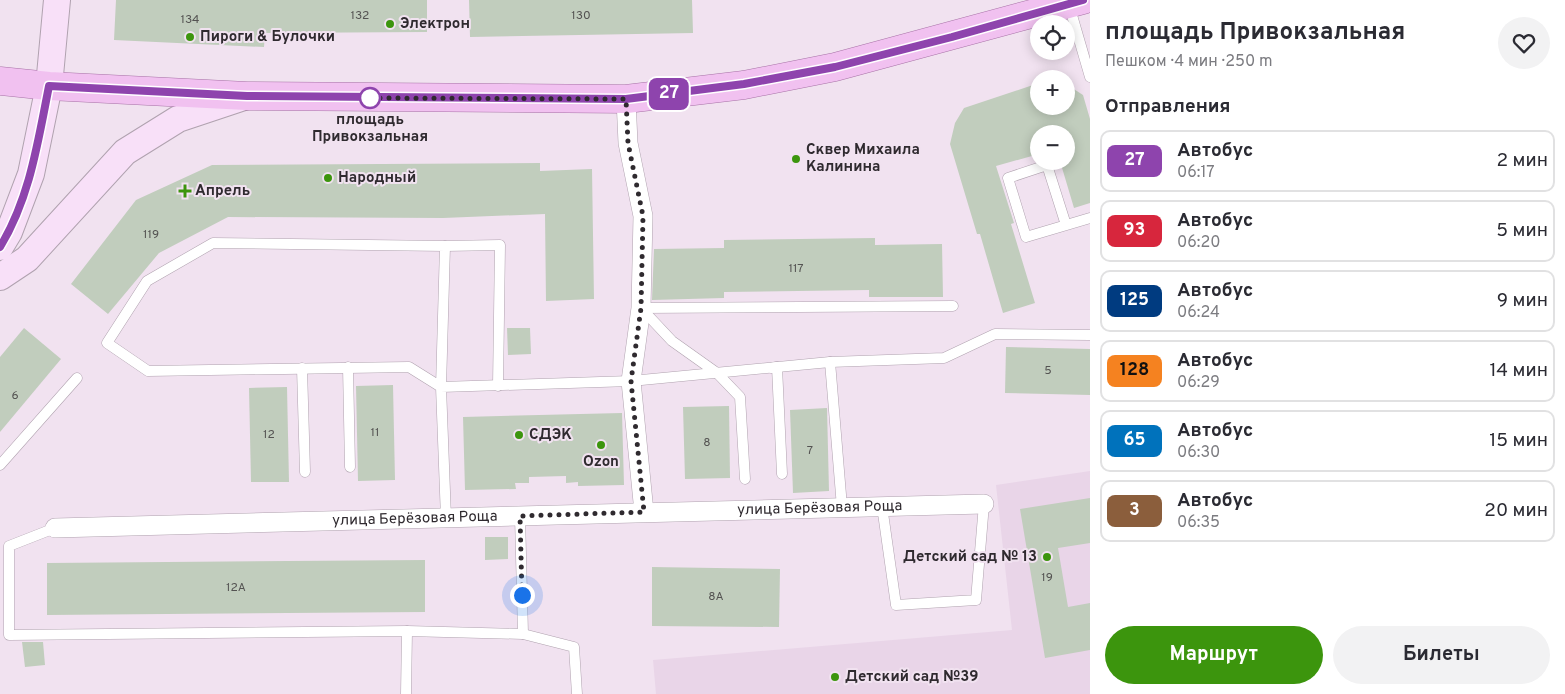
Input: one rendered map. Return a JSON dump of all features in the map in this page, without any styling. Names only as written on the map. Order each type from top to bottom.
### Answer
[{"type":"main road","points":[[0,247],[9,232],[31,174],[49,86],[57,0]]},
{"type":"main road","points":[[0,81],[49,86],[247,96],[626,99],[744,84],[835,67],[1034,7],[1076,2]]},
{"type":"main road","points":[[0,276],[27,259],[125,152],[178,119],[247,96]]},
{"type":"street","points":[[626,99],[628,143],[643,216],[641,308],[631,381],[644,512]]},
{"type":"street","name":"улица Берёзовая Роща","points":[[55,528],[984,504]]},
{"type":"lane","points":[[1076,2],[1090,76]]},
{"type":"lane","points":[[1066,225],[1047,166],[1008,178],[1026,237],[1090,218]]},
{"type":"lane","points":[[498,386],[500,245],[213,243],[148,281],[106,343],[148,371],[409,367],[441,387],[498,386],[631,381],[830,362],[944,358],[995,334],[1090,335]]},
{"type":"lane","points":[[445,246],[441,387],[446,518]]},
{"type":"lane","points":[[641,308],[953,306]]},
{"type":"lane","points":[[641,308],[672,341],[716,373],[740,397],[745,479]]},
{"type":"lane","points":[[830,362],[842,507]]},
{"type":"lane","points":[[777,367],[782,474]]},
{"type":"lane","points":[[302,368],[305,472]]},
{"type":"lane","points":[[348,368],[350,467]]},
{"type":"lane","points":[[0,465],[77,378]]},
{"type":"lane","points":[[882,506],[896,606],[976,600],[984,504]]},
{"type":"lane","points":[[520,516],[523,634]]},
{"type":"lane","points":[[55,528],[9,546],[9,635],[407,631],[523,634],[574,647],[577,694]]},
{"type":"lane","points":[[406,694],[407,631]]},
{"type":"shaded area","points":[[1090,471],[1090,694],[656,694],[653,660],[1012,630],[996,485]]},
{"type":"building","points":[[116,0],[427,0],[427,32],[265,33],[264,47],[114,40]]},
{"type":"building","points":[[469,0],[692,0],[693,33],[470,37]]},
{"type":"building","points":[[1030,86],[1030,115],[1075,115],[1075,90],[1083,95],[1090,119],[1090,203],[1074,208],[1063,170],[1075,170],[1075,125],[1030,125],[1030,157],[996,166],[1014,223],[1011,224],[1035,303],[1003,313],[980,234],[977,234],[950,144],[955,123],[964,108]]},
{"type":"building","points":[[540,163],[540,171],[592,169],[594,299],[546,301],[545,214],[443,218],[228,217],[159,253],[108,314],[71,284],[136,200],[212,165]]},
{"type":"building","points":[[875,238],[875,245],[942,244],[943,297],[869,297],[869,290],[724,292],[724,298],[652,300],[654,249],[724,248],[724,240]]},
{"type":"building","points":[[24,328],[61,359],[0,432],[0,357]]},
{"type":"building","points":[[507,328],[530,328],[531,354],[508,355]]},
{"type":"building","points":[[1006,347],[1090,349],[1090,395],[1005,393]]},
{"type":"building","points":[[393,385],[395,480],[358,481],[356,386]]},
{"type":"building","points":[[287,387],[289,482],[251,482],[249,388]]},
{"type":"building","points":[[729,406],[730,478],[685,479],[683,407]]},
{"type":"building","points":[[827,408],[829,491],[793,493],[790,410]]},
{"type":"building","points":[[622,413],[624,485],[578,486],[578,482],[566,483],[566,476],[529,477],[529,483],[515,483],[516,489],[465,490],[463,417]]},
{"type":"building","points":[[1090,498],[1090,543],[1058,548],[1068,607],[1090,603],[1090,650],[1045,658],[1020,509]]},
{"type":"building","points":[[485,537],[508,537],[508,559],[485,560]]},
{"type":"building","points":[[425,560],[425,612],[47,615],[47,563]]},
{"type":"building","points":[[652,567],[780,569],[779,627],[652,626]]},
{"type":"building","points":[[22,642],[43,642],[45,665],[25,667]]},
{"type":"bus line","name":"27","points":[[0,247],[9,232],[31,174],[49,86],[247,96],[626,99],[744,84],[835,67],[952,37],[1083,0]]},
{"type":"place","name":"Электрон","points":[[390,24]]},
{"type":"place","name":"Пироги & Булочки","points":[[190,37]]},
{"type":"place","name":"площадь Привокзальная","points":[[370,98]]},
{"type":"place","name":"Сквер Михаила Калинина","points":[[796,159]]},
{"type":"place","name":"Народный","points":[[328,178]]},
{"type":"place","name":"Апрель","points":[[185,191]]},
{"type":"place","name":"СДЭК","points":[[519,435]]},
{"type":"place","name":"Ozon","points":[[601,445]]},
{"type":"place","name":"Детский сад № 13","points":[[1047,557]]},
{"type":"place","name":"Детский сад №39","points":[[835,677]]},
{"type":"route","points":[[370,98],[366,98],[626,99],[628,143],[643,216],[641,308],[631,381],[644,512],[520,516],[522,595]]}]
